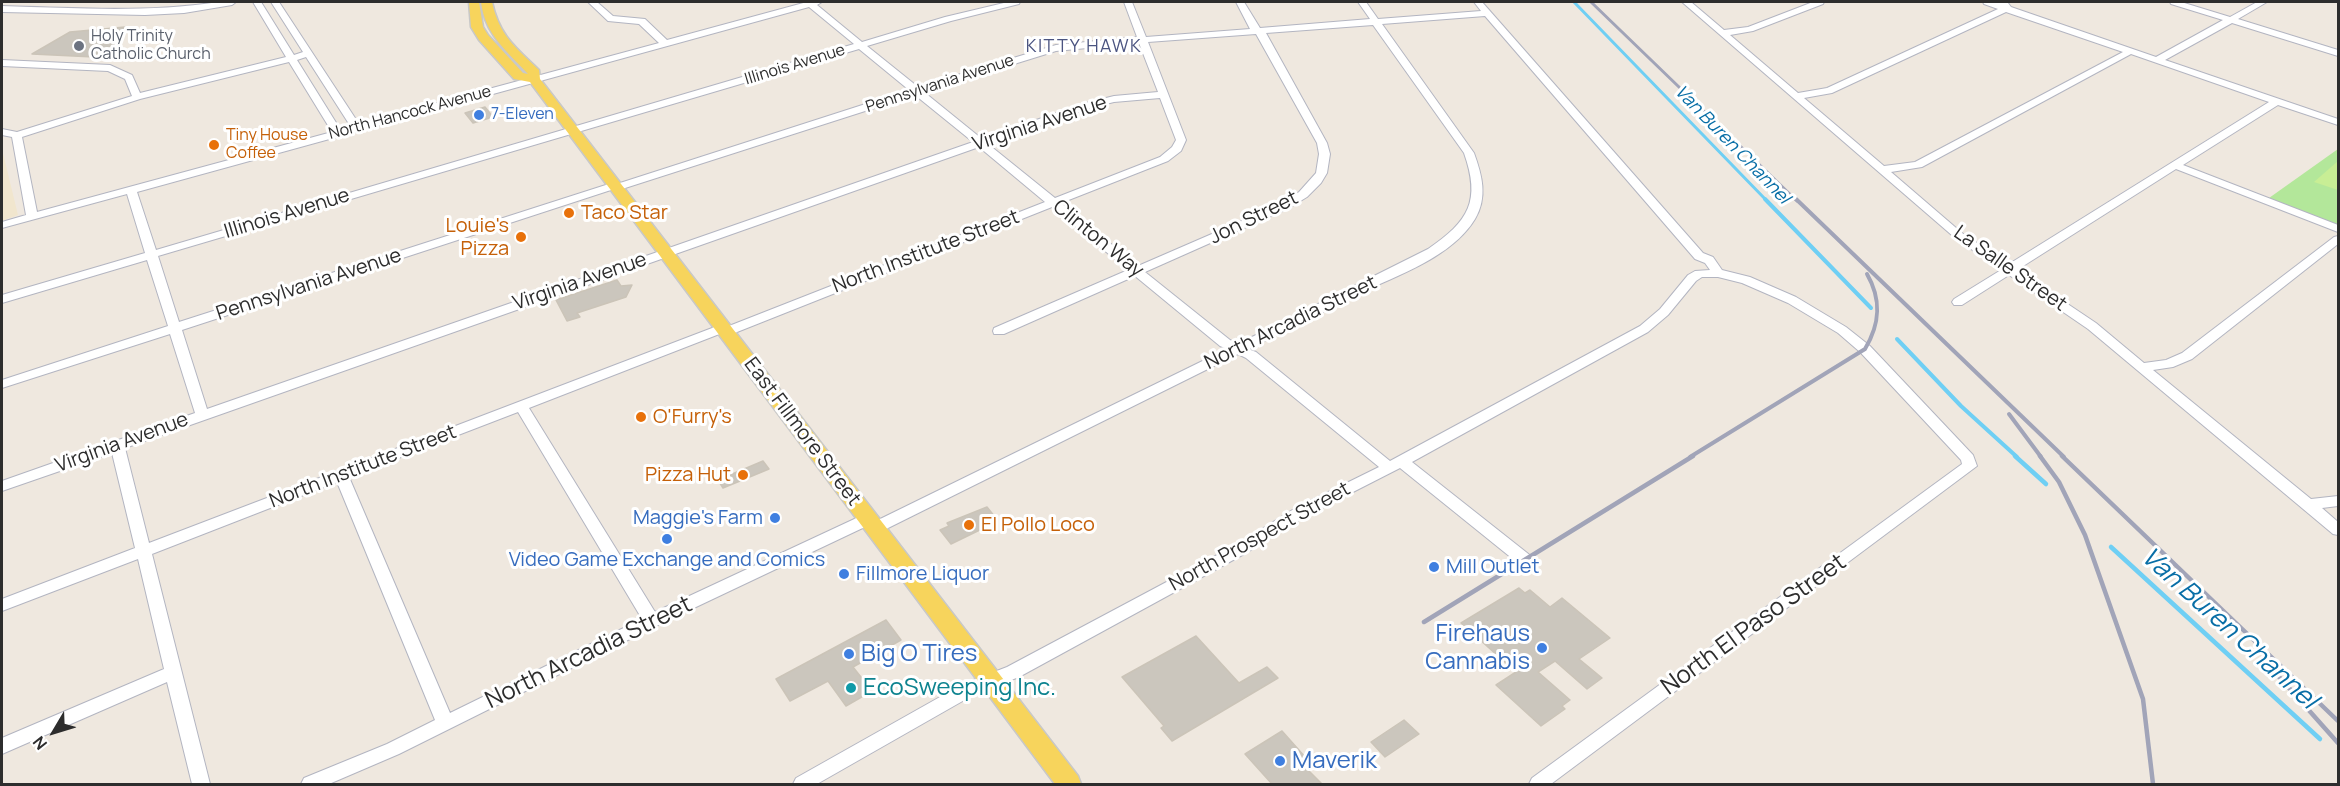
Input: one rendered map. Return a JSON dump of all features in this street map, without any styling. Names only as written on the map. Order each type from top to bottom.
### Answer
[{"type":"main road","name":"East Fillmore Street","points":[[474,2],[477,27],[483,37],[519,76],[534,80],[574,130],[1069,784]]},
{"type":"main road","name":"East Fillmore Street","points":[[487,2],[489,24],[534,73],[534,80]]},
{"type":"street","points":[[2,9],[136,13],[184,10],[232,2]]},
{"type":"street","points":[[257,2],[337,132]]},
{"type":"street","points":[[274,2],[356,127]]},
{"type":"street","points":[[592,2],[611,19],[642,21],[665,43]]},
{"type":"street","name":"Illinois Avenue","points":[[2,299],[948,18],[1016,2]]},
{"type":"street","name":"North Institute Street","points":[[2,605],[1164,159],[1174,152],[1181,140],[1128,2]]},
{"type":"street","name":"Jon Street","points":[[999,331],[1285,206],[1309,191],[1323,172],[1325,158],[1322,143],[1263,35],[1253,27],[1240,2]]},
{"type":"street","name":"North Arcadia Street","points":[[310,784],[446,724],[652,621],[871,524],[1238,349],[1442,246],[1459,232],[1477,204],[1480,193],[1479,182],[1469,153],[1362,2]]},
{"type":"street","points":[[1478,2],[1699,256],[1697,260],[1711,273]]},
{"type":"street","name":"La Salle Street","points":[[1686,2],[1958,235],[2092,326],[2338,530]]},
{"type":"street","points":[[1722,33],[1750,29],[1820,2]]},
{"type":"street","points":[[1987,2],[2009,5],[2131,51],[2338,122]]},
{"type":"street","points":[[2174,2],[2338,53]]},
{"type":"street","points":[[2157,60],[2263,2]]},
{"type":"street","name":"North Hancock Avenue","points":[[2,225],[814,3]]},
{"type":"street","name":"Clinton Way","points":[[814,3],[861,45],[1225,343],[1251,355],[1530,564]]},
{"type":"street","points":[[1796,96],[1829,91],[2009,5]]},
{"type":"street","name":"Pennsylvania Avenue","points":[[2,384],[1043,51],[1085,44],[1143,39],[1488,13]]},
{"type":"street","points":[[1881,169],[1918,165],[2131,51]]},
{"type":"street","points":[[2,132],[16,135],[137,97],[308,54]]},
{"type":"street","points":[[2,63],[110,68],[129,77],[137,97]]},
{"type":"street","name":"Virginia Avenue","points":[[2,486],[1096,103],[1163,95]]},
{"type":"street","points":[[1958,302],[2277,101]]},
{"type":"street","points":[[16,135],[32,216]]},
{"type":"street","points":[[2175,165],[2338,229]]},
{"type":"street","points":[[131,190],[202,415]]},
{"type":"street","points":[[2142,367],[2168,364],[2187,357],[2338,239]]},
{"type":"street","name":"North Prospect Street","points":[[802,784],[969,689],[1013,672],[1241,549],[1299,513],[1395,465],[1644,329],[1664,312],[1692,278],[1711,273]]},
{"type":"street","name":"North El Paso Street","points":[[1538,784],[1970,466],[1968,458],[1865,350],[1842,330],[1772,290],[1746,279],[1711,273]]},
{"type":"street","points":[[521,405],[652,621]]},
{"type":"street","points":[[117,445],[201,784]]},
{"type":"street","points":[[341,476],[446,724]]},
{"type":"street","points":[[2308,505],[2338,501]]},
{"type":"street","points":[[2,746],[174,672]]},
{"type":"shaded area","points":[[2,149],[18,215],[2,221]]},
{"type":"green space","points":[[2338,149],[2338,225],[2269,198]]},
{"type":"green space","points":[[2338,161],[2338,190],[2314,182]]},
{"type":"building","name":"Holy Trinity Catholic Church","points":[[125,27],[126,30],[100,40],[122,40],[94,57],[32,54],[70,32]]},
{"type":"building","name":"7-Eleven","points":[[485,107],[493,117],[473,123],[465,113]]},
{"type":"building","points":[[617,280],[621,286],[632,285],[626,297],[577,313],[580,317],[567,321],[556,300]]},
{"type":"building","name":"Pizza Hut","points":[[763,461],[769,469],[723,488],[718,480]]},
{"type":"building","name":"El Pollo Loco","points":[[987,507],[995,517],[987,521],[990,525],[951,544],[940,530],[949,526],[947,523]]},
{"type":"building","name":"Firehaus Cannabis","points":[[1519,588],[1525,593],[1530,590],[1550,607],[1562,598],[1610,638],[1579,659],[1602,678],[1587,689],[1555,661],[1538,672],[1570,700],[1562,706],[1565,709],[1541,726],[1496,685],[1516,672],[1461,623]]},
{"type":"building","name":"Big O Tires","points":[[886,620],[901,640],[853,667],[872,691],[846,706],[828,681],[790,701],[776,679]]},
{"type":"building","points":[[1196,636],[1239,683],[1267,667],[1278,678],[1172,741],[1161,728],[1164,726],[1122,677]]},
{"type":"building","points":[[1404,720],[1419,734],[1385,757],[1371,742]]},
{"type":"building","name":"Maverik","points":[[1282,731],[1314,767],[1309,771],[1322,784],[1272,784],[1245,754]]},
{"type":"waterway","name":"Van Buren Channel","points":[[1574,2],[1767,201]]},
{"type":"waterway","name":"Van Buren Channel","points":[[1765,199],[1871,308]]},
{"type":"waterway","name":"Van Buren Channel","points":[[1897,339],[1961,406],[2017,457]]},
{"type":"waterway","name":"Van Buren Channel","points":[[2015,456],[2046,484]]},
{"type":"waterway","name":"Van Buren Channel","points":[[2111,547],[2320,739]]},
{"type":"railway","points":[[1591,2],[1797,201]]},
{"type":"railway","points":[[1796,199],[2064,457]]},
{"type":"railway","points":[[1690,457],[1865,349],[1874,330],[1877,312],[1875,293],[1867,274]]},
{"type":"railway","points":[[2009,414],[2041,457]]},
{"type":"railway","points":[[1424,622],[1693,456]]},
{"type":"railway","points":[[2040,456],[2059,482],[2085,535],[2143,699],[2153,784]]},
{"type":"railway","points":[[2062,456],[2338,721]]},
{"type":"railway","points":[[2273,670],[2338,743]]},
{"type":"place","name":"Holy Trinity Catholic Church","points":[[79,46]]},
{"type":"place","name":"7-Eleven","points":[[479,115]]},
{"type":"place","name":"Tiny House Coffee","points":[[214,145]]},
{"type":"place","name":"Taco Star","points":[[569,213]]},
{"type":"place","name":"Louie's Pizza","points":[[521,237]]},
{"type":"place","name":"O'Furry's","points":[[641,417]]},
{"type":"place","name":"Pizza Hut","points":[[743,475]]},
{"type":"place","name":"Maggie's Farm","points":[[775,518]]},
{"type":"place","name":"El Pollo Loco","points":[[969,525]]},
{"type":"place","name":"Video Game Exchange and Comics","points":[[667,539]]},
{"type":"place","name":"Mill Outlet","points":[[1434,567]]},
{"type":"place","name":"Fillmore Liquor","points":[[844,574]]},
{"type":"place","name":"Firehaus Cannabis","points":[[1542,648]]},
{"type":"place","name":"Big O Tires","points":[[849,654]]},
{"type":"place","name":"EcoSweeping Inc.","points":[[851,688]]},
{"type":"place","name":"Maverik","points":[[1280,761]]},
{"type":"district","name":"KITTY HAWK","points":[[1084,47]]}]
